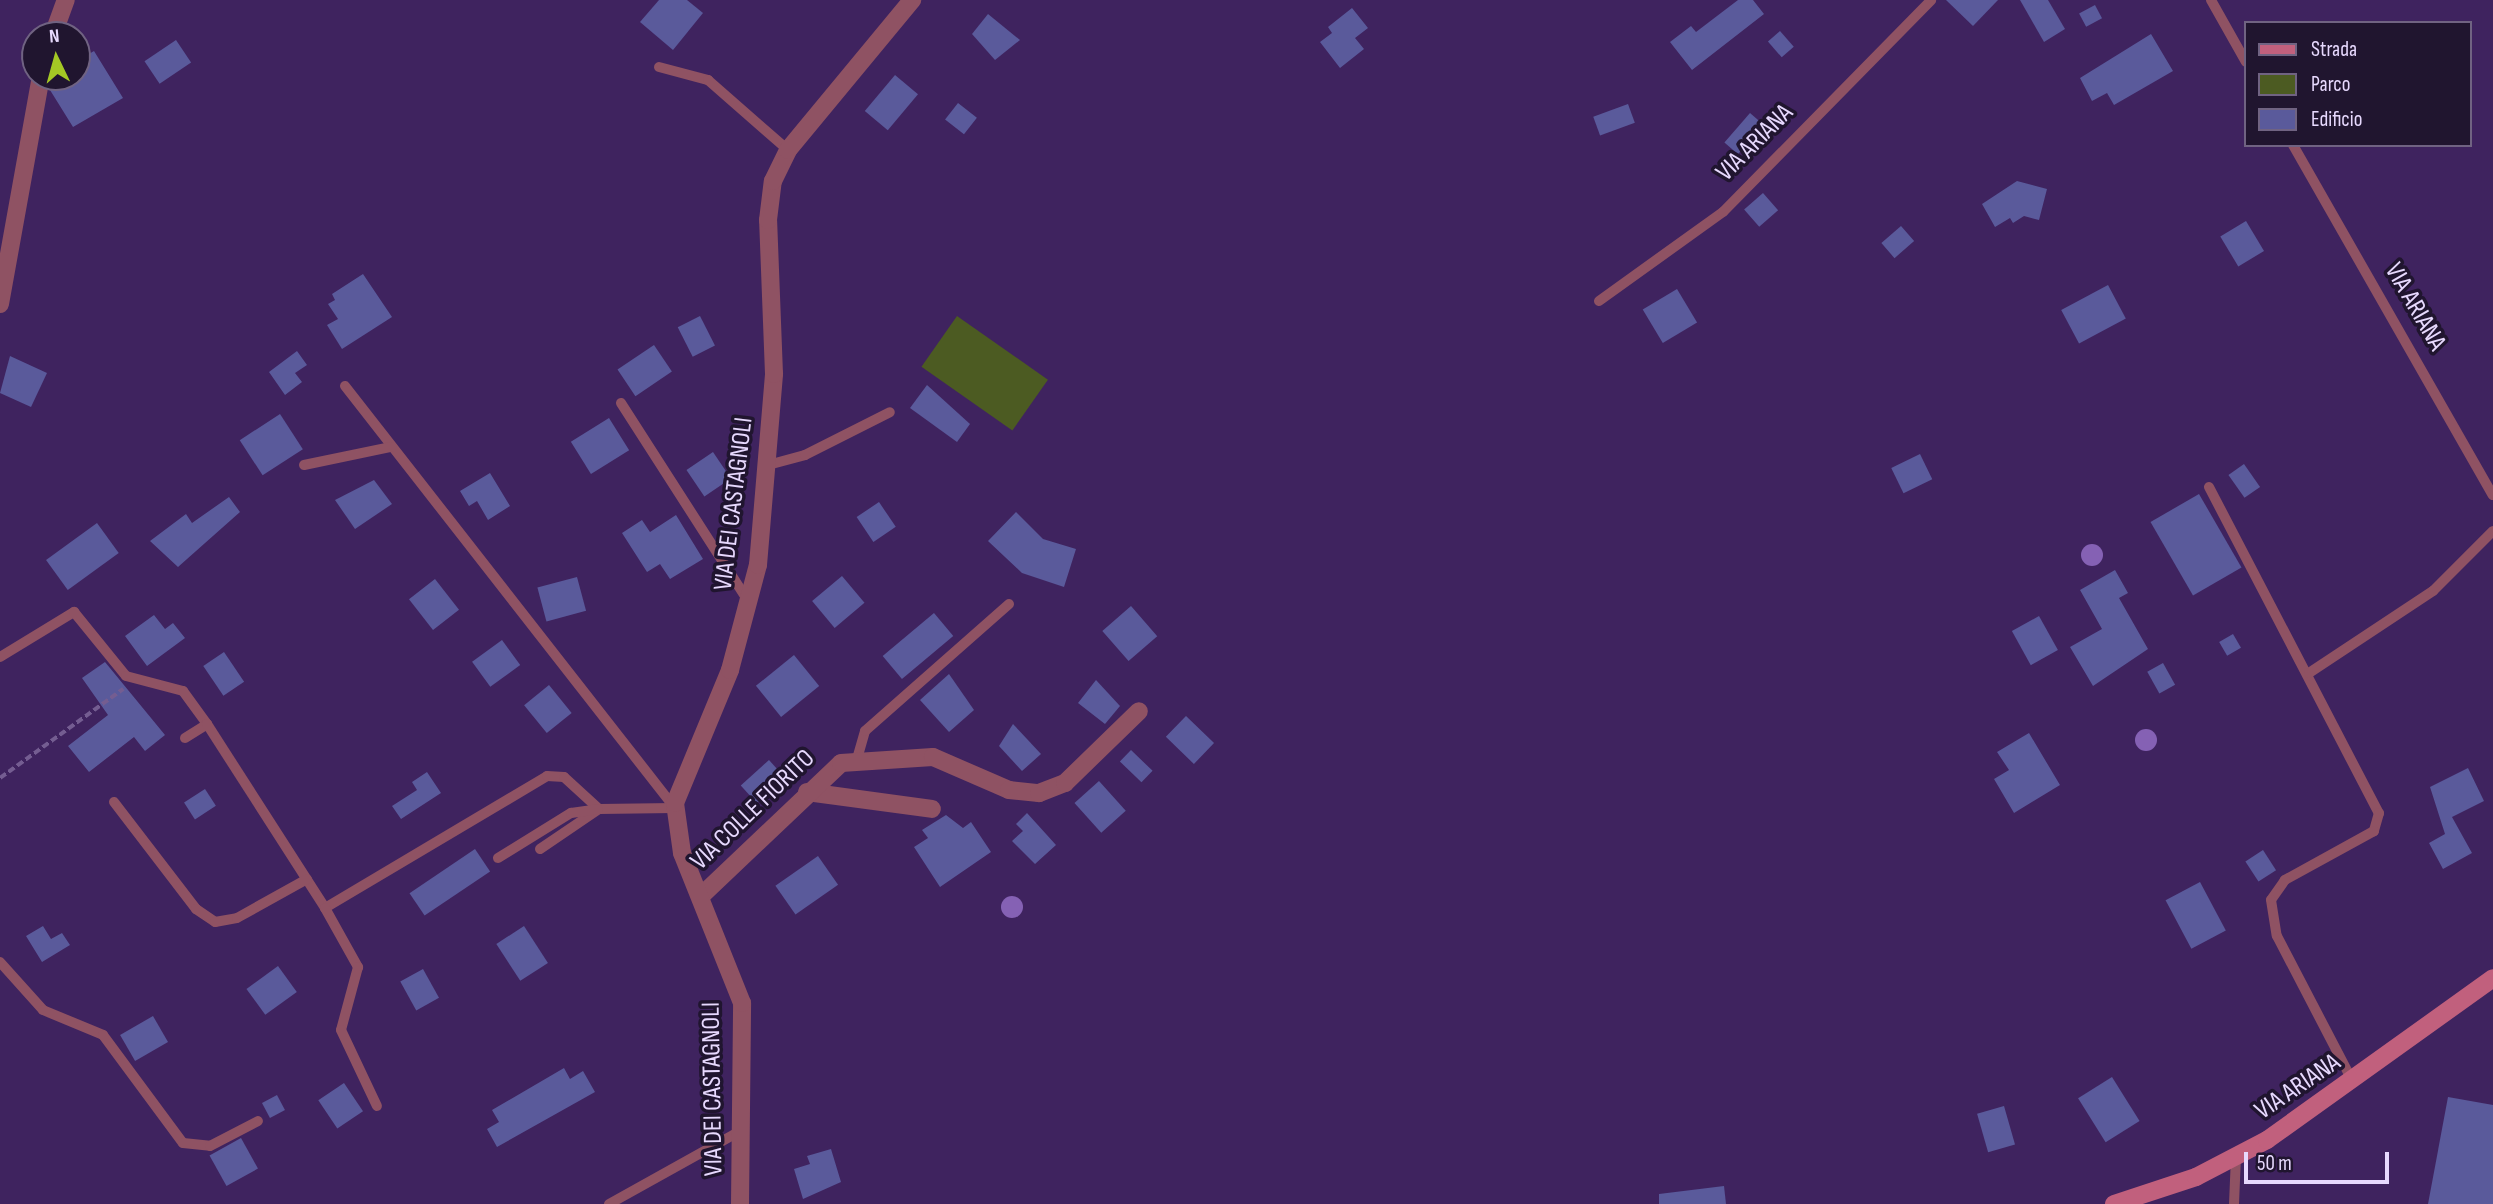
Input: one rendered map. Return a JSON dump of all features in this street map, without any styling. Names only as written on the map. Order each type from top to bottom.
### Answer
[{"type":"main road","name":"VIA ARIANA","points":[[2114,1204],[2236,1157],[2354,1082],[2493,978]]},
{"type":"street","points":[[58,21],[66,0]]},
{"type":"street","name":"VIA DEI CASTAGNOLI","points":[[740,1204],[742,1003],[679,844],[674,808],[750,602],[768,465],[775,354],[768,210],[788,150],[912,0]]},
{"type":"street","points":[[0,304],[38,91]]},
{"type":"street","name":"VIA COLLE FIORITO","points":[[701,896],[836,765],[857,758],[933,757],[1009,790],[1039,793],[1065,783],[1139,711]]},
{"type":"street","points":[[807,792],[932,809]]},
{"type":"lane","name":"VIA ARIANA","points":[[1599,301],[1730,205],[1931,0]]},
{"type":"lane","points":[[2211,0],[2244,58]]},
{"type":"lane","points":[[659,67],[708,80],[788,150]]},
{"type":"lane","name":"VIA ARIANA","points":[[2294,147],[2493,495]]},
{"type":"lane","points":[[345,386],[674,808]]},
{"type":"lane","points":[[621,403],[750,602]]},
{"type":"lane","points":[[768,465],[805,455],[890,412]]},
{"type":"lane","points":[[304,465],[391,447]]},
{"type":"lane","points":[[2209,486],[2309,673],[2380,820],[2367,836],[2279,885],[2271,917],[2354,1082]]},
{"type":"lane","points":[[2309,673],[2433,591],[2493,531]]},
{"type":"lane","points":[[857,758],[865,731],[1009,604]]},
{"type":"lane","points":[[0,657],[74,612],[134,682],[183,691],[307,879],[358,967],[341,1030],[377,1106]]},
{"type":"lane","points":[[185,738],[207,724]]},
{"type":"lane","points":[[325,908],[377,883],[547,776],[564,777],[599,809]]},
{"type":"lane","points":[[114,802],[196,908],[215,922],[237,918],[307,879]]},
{"type":"lane","points":[[498,858],[571,813],[599,809],[674,808]]},
{"type":"lane","points":[[540,849],[599,809]]},
{"type":"lane","points":[[0,961],[43,1010],[103,1035],[183,1143],[211,1146],[258,1121]]},
{"type":"lane","points":[[609,1204],[742,1129]]},
{"type":"lane","points":[[2234,1204],[2236,1157]]},
{"type":"path","points":[[0,778],[134,682]]},
{"type":"green space","points":[[957,316],[1048,380],[1012,430],[921,367]]},
{"type":"shaded area","points":[[2092,544],[2100,547],[2103,555],[2100,563],[2092,566],[2084,563],[2081,555],[2084,547]]},
{"type":"shaded area","points":[[2142,729],[2150,729],[2157,736],[2157,744],[2150,751],[2142,751],[2135,744],[2135,736]]},
{"type":"shaded area","points":[[1012,896],[1020,899],[1023,907],[1020,915],[1012,918],[1004,915],[1001,907],[1004,899]]},
{"type":"building","points":[[659,0],[687,0],[703,13],[673,50],[640,22]]},
{"type":"building","points":[[1738,0],[1753,0],[1764,14],[1692,70],[1670,42],[1691,26],[1696,32]]},
{"type":"building","points":[[1946,0],[1998,0],[1973,26]]},
{"type":"building","points":[[2020,0],[2048,0],[2065,29],[2044,42]]},
{"type":"building","points":[[2095,5],[2102,18],[2086,27],[2079,13]]},
{"type":"building","points":[[1352,8],[1368,28],[1355,38],[1364,49],[1340,68],[1320,42],[1332,33],[1328,27]]},
{"type":"building","points":[[988,14],[1020,40],[995,60],[972,34]]},
{"type":"building","points":[[1780,31],[1794,47],[1782,57],[1768,41]]},
{"type":"building","points":[[2151,34],[2173,71],[2114,105],[2107,93],[2092,101],[2080,78]]},
{"type":"building","points":[[176,40],[191,62],[160,84],[144,61]]},
{"type":"building","points":[[94,51],[123,98],[73,127],[51,91],[91,91],[91,53]]},
{"type":"building","points":[[895,75],[918,94],[888,130],[865,111]]},
{"type":"building","points":[[958,103],[977,118],[964,134],[945,120]]},
{"type":"building","points":[[1628,104],[1635,123],[1600,135],[1593,117]]},
{"type":"building","points":[[1750,113],[1764,125],[1738,154],[1724,142]]},
{"type":"building","points":[[2017,181],[2047,189],[2039,220],[2024,216],[2013,223],[2010,218],[1995,227],[1982,204]]},
{"type":"building","points":[[1763,193],[1778,210],[1759,227],[1744,209]]},
{"type":"building","points":[[2246,221],[2264,251],[2238,266],[2220,236]]},
{"type":"building","points":[[1901,226],[1914,241],[1894,258],[1881,243]]},
{"type":"building","points":[[363,274],[392,317],[342,349],[327,325],[338,319],[328,304],[335,300],[332,294]]},
{"type":"building","points":[[2108,285],[2126,319],[2079,343],[2061,310]]},
{"type":"building","points":[[1677,289],[1697,322],[1663,343],[1643,310]]},
{"type":"building","points":[[700,316],[715,345],[693,357],[678,327]]},
{"type":"building","points":[[654,345],[672,372],[635,396],[618,370]]},
{"type":"building","points":[[297,351],[307,365],[295,373],[302,382],[285,395],[269,372]]},
{"type":"building","points":[[10,356],[47,373],[31,407],[0,393]]},
{"type":"building","points":[[927,385],[970,424],[957,442],[910,408]]},
{"type":"building","points":[[280,414],[303,449],[263,475],[240,440]]},
{"type":"building","points":[[609,418],[629,450],[591,474],[571,442]]},
{"type":"building","points":[[713,452],[731,479],[704,496],[686,470]]},
{"type":"building","points":[[1920,454],[1932,479],[1904,493],[1891,468]]},
{"type":"building","points":[[2244,464],[2260,487],[2244,498],[2228,475]]},
{"type":"building","points":[[490,473],[510,506],[488,520],[477,501],[469,506],[460,491]]},
{"type":"building","points":[[374,480],[392,504],[355,529],[335,500]]},
{"type":"building","points":[[2199,494],[2242,568],[2193,596],[2151,522]]},
{"type":"building","points":[[229,497],[240,512],[178,567],[150,541],[186,514],[192,523]]},
{"type":"building","points":[[879,502],[896,527],[873,542],[857,517]]},
{"type":"building","points":[[1016,512],[1043,539],[1076,549],[1064,587],[1022,573],[988,541]]},
{"type":"building","points":[[676,515],[703,559],[670,579],[660,564],[647,572],[622,533],[642,520],[650,532]]},
{"type":"building","points":[[97,523],[119,553],[68,590],[46,560]]},
{"type":"building","points":[[2115,570],[2128,593],[2119,598],[2148,649],[2093,686],[2070,647],[2102,629],[2080,590]]},
{"type":"building","points":[[842,576],[864,603],[835,628],[812,601]]},
{"type":"building","points":[[577,577],[586,611],[546,621],[537,588]]},
{"type":"building","points":[[435,579],[459,610],[433,630],[409,599]]},
{"type":"building","points":[[1131,606],[1157,636],[1129,661],[1102,631]]},
{"type":"building","points":[[934,613],[953,636],[902,679],[883,656]]},
{"type":"building","points":[[154,615],[165,629],[173,623],[185,638],[147,666],[125,636]]},
{"type":"building","points":[[2039,616],[2058,650],[2031,665],[2012,631]]},
{"type":"building","points":[[2233,634],[2241,648],[2227,656],[2219,642]]},
{"type":"building","points":[[502,640],[520,665],[490,687],[472,662]]},
{"type":"building","points":[[224,652],[244,682],[223,696],[203,666]]},
{"type":"building","points":[[794,655],[819,686],[781,717],[756,686]]},
{"type":"building","points":[[105,662],[165,735],[145,751],[134,737],[89,772],[68,746],[108,715],[82,678]]},
{"type":"building","points":[[2163,663],[2175,685],[2159,694],[2147,672]]},
{"type":"building","points":[[949,674],[974,710],[949,732],[920,700]]},
{"type":"building","points":[[1096,680],[1120,706],[1105,724],[1078,703]]},
{"type":"building","points":[[549,685],[572,713],[547,733],[524,705]]},
{"type":"building","points":[[1186,716],[1214,743],[1194,764],[1166,737]]},
{"type":"building","points":[[1013,724],[1041,754],[1022,771],[999,746]]},
{"type":"building","points":[[2029,733],[2060,785],[2014,813],[1994,779],[2009,770],[1997,752]]},
{"type":"building","points":[[1131,750],[1153,771],[1141,782],[1120,762]]},
{"type":"building","points":[[769,760],[785,778],[757,803],[741,785]]},
{"type":"building","points":[[2468,768],[2484,801],[2452,817],[2472,853],[2443,869],[2429,843],[2445,834],[2430,787]]},
{"type":"building","points":[[427,772],[441,793],[401,819],[392,806],[417,790],[412,782]]},
{"type":"building","points":[[1099,781],[1126,811],[1101,833],[1074,803]]},
{"type":"building","points":[[205,789],[216,806],[195,819],[184,803]]},
{"type":"building","points":[[1027,813],[1056,845],[1035,864],[1012,841],[1023,831],[1016,824]]},
{"type":"building","points":[[946,815],[963,828],[971,822],[991,852],[940,887],[914,847],[928,838],[922,830]]},
{"type":"building","points":[[475,849],[490,871],[425,916],[410,893]]},
{"type":"building","points":[[2263,850],[2276,870],[2258,882],[2245,861]]},
{"type":"building","points":[[818,856],[838,885],[795,914],[775,886]]},
{"type":"building","points":[[2200,882],[2226,931],[2191,949],[2166,900]]},
{"type":"building","points":[[43,926],[51,939],[62,933],[70,945],[42,962],[26,936]]},
{"type":"building","points":[[524,926],[548,963],[520,981],[496,944]]},
{"type":"building","points":[[278,966],[297,992],[265,1015],[246,989]]},
{"type":"building","points":[[423,969],[439,998],[416,1010],[400,982]]},
{"type":"building","points":[[153,1016],[168,1042],[135,1061],[120,1035]]},
{"type":"building","points":[[564,1068],[570,1079],[583,1071],[595,1092],[497,1147],[487,1129],[499,1122],[492,1110]]},
{"type":"building","points":[[2112,1077],[2140,1121],[2106,1142],[2078,1098]]},
{"type":"building","points":[[344,1083],[363,1111],[337,1129],[318,1100]]},
{"type":"building","points":[[277,1095],[285,1110],[270,1118],[262,1103]]},
{"type":"building","points":[[2448,1097],[2493,1105],[2493,1204],[2428,1204]]},
{"type":"building","points":[[2004,1106],[2015,1144],[1988,1152],[1977,1114]]},
{"type":"building","points":[[241,1138],[258,1169],[226,1186],[210,1155]]},
{"type":"building","points":[[831,1149],[841,1182],[803,1199],[794,1169],[810,1164],[807,1156]]},
{"type":"building","points":[[1724,1186],[1726,1204],[1659,1204],[1659,1194]]}]
